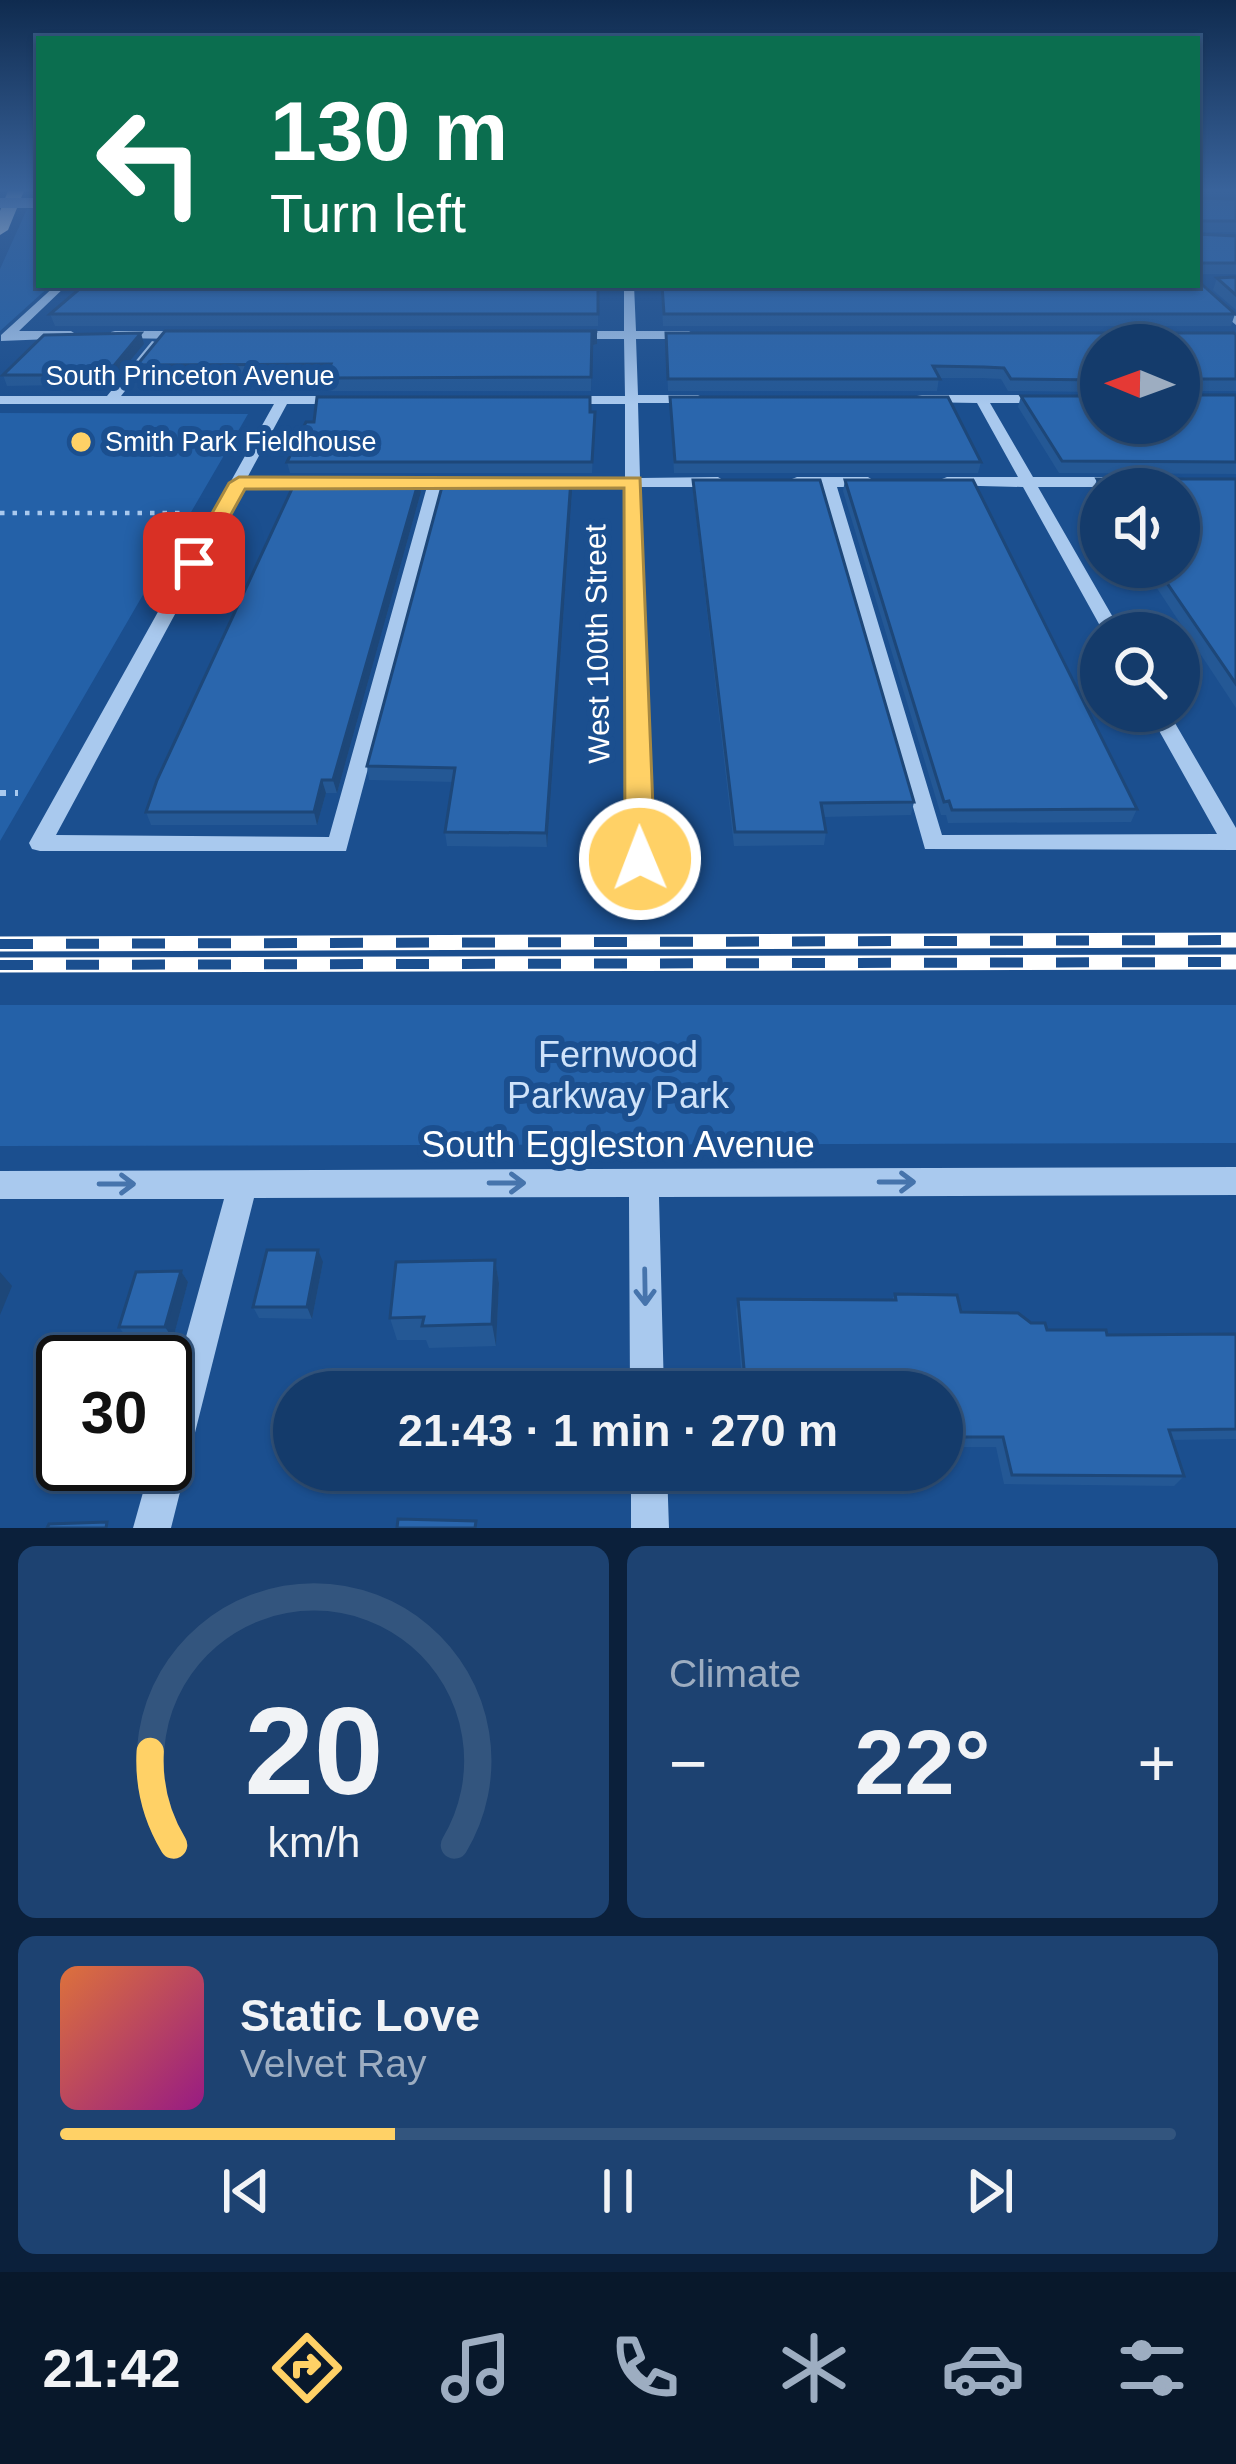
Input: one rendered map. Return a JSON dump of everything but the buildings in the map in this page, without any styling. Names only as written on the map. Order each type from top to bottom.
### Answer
[{"type":"street","points":[[1200,284],[1214,283]]},
{"type":"street","points":[[4,339],[59,288]]},
{"type":"street","name":"West 100th Street","points":[[629,288],[640,859]]},
{"type":"street","points":[[1200,288],[1236,322]]},
{"type":"street","points":[[4,339],[79,335]]},
{"type":"street","points":[[100,335],[209,335]]},
{"type":"street","points":[[111,400],[163,335]]},
{"type":"street","points":[[556,335],[703,335]]},
{"type":"street","points":[[554,400],[705,399]]},
{"type":"street","points":[[912,399],[1080,399]]},
{"type":"street","points":[[981,399],[1101,612]]},
{"type":"street","name":"South Princeton Avenue","points":[[0,400],[351,400]]},
{"type":"street","points":[[283,400],[40,843],[338,845],[436,483]]},
{"type":"street","points":[[527,482],[735,482]]},
{"type":"street","points":[[781,482],[897,482]]},
{"type":"street","points":[[828,482],[933,844],[1234,842],[1170,732]]},
{"type":"street","points":[[920,482],[1080,482]]},
{"type":"street","points":[[239,483],[343,483]]},
{"type":"street","name":"South Eggleston Avenue","points":[[0,1185],[1236,1181]]},
{"type":"street","points":[[644,1183],[647,1371]]},
{"type":"street","points":[[152,1528],[243,1184]]},
{"type":"street","points":[[649,1491],[650,1528]]},
{"type":"path","points":[[0,513],[185,513]]},
{"type":"path","points":[[0,793],[18,793]]},
{"type":"green space","points":[[3,262],[36,262],[36,288],[48,288],[0,331]]},
{"type":"green space","points":[[0,413],[248,414],[0,841]]},
{"type":"green space","name":"Fernwood Parkway Park","points":[[0,1005],[1236,1005],[1236,1143],[0,1146]]},
{"type":"railway","points":[[0,944],[1236,940]]},
{"type":"railway","points":[[0,965],[1236,962]]},
{"type":"place","name":"Smith Park Fieldhouse","points":[[81,442]]},
{"type":"route","points":[[194,563],[239,483],[633,482],[640,859]]}]
